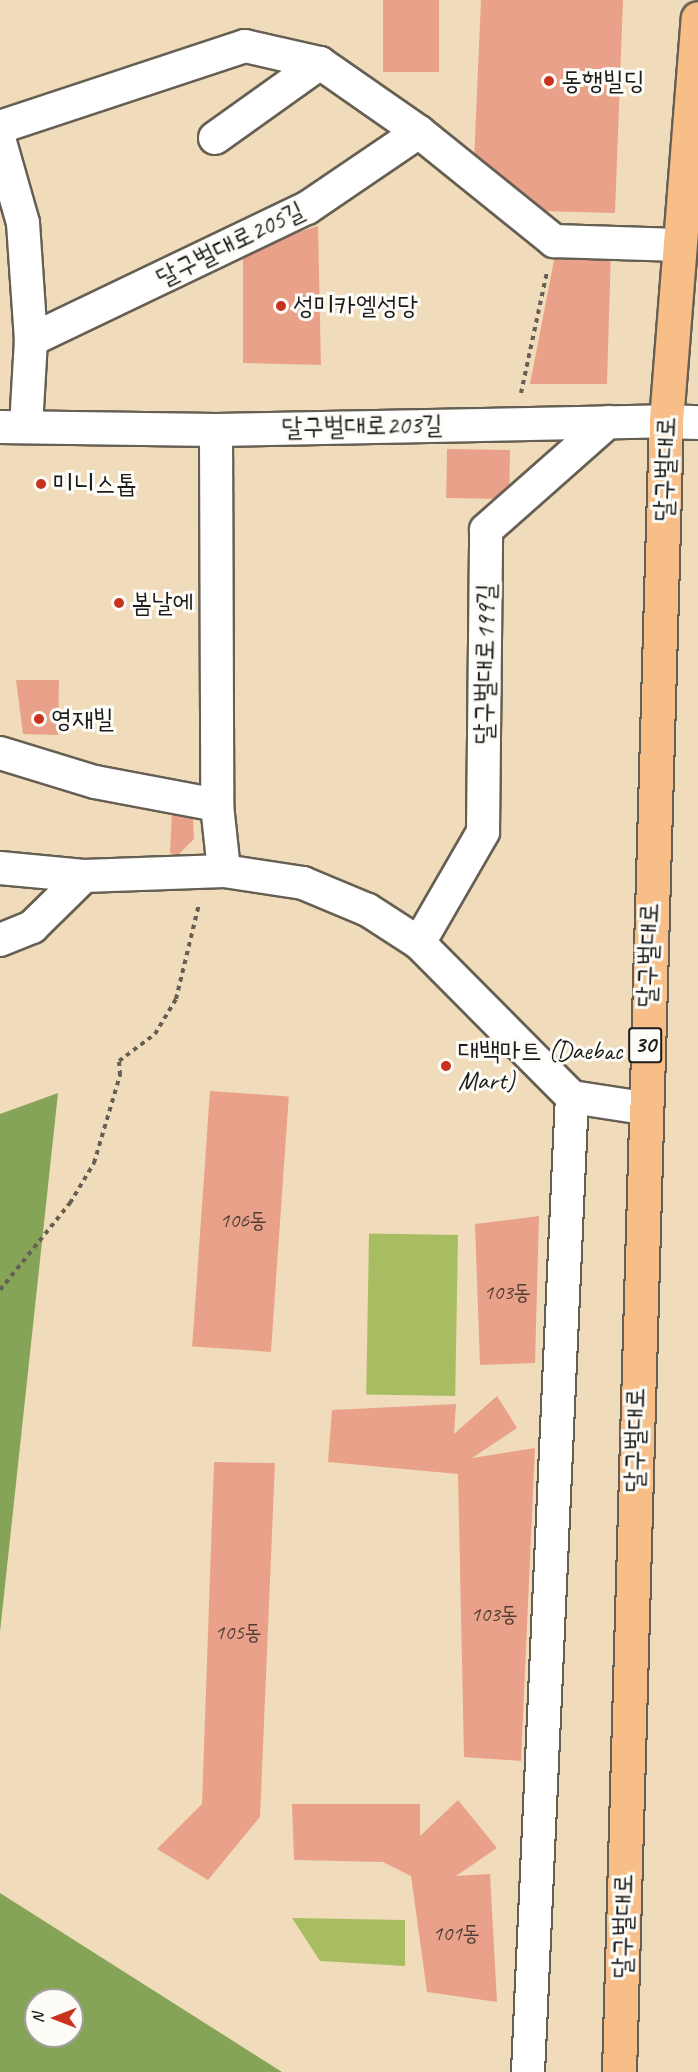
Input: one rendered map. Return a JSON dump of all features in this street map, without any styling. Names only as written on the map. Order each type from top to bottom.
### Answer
[{"type":"main road","name":"달구벌대로","points":[[619,2072],[643,1108],[682,422],[679,245],[698,18]]},
{"type":"street","points":[[0,128],[245,46],[320,63],[419,132],[554,242],[679,245]]},
{"type":"street","points":[[215,138],[320,63]]},
{"type":"street","name":"달구벌대로205길","points":[[31,340],[307,208],[419,132]]},
{"type":"street","name":"달구벌대로203길","points":[[0,142],[23,223],[31,340],[13,427],[216,430],[515,422],[682,422]]},
{"type":"street","name":"달구벌대로199길","points":[[419,943],[483,832],[486,530],[608,422]]},
{"type":"street","points":[[216,430],[217,871]]},
{"type":"street","points":[[0,753],[95,782],[217,806]]},
{"type":"street","points":[[0,868],[84,876],[217,871],[303,884],[368,910],[419,943],[572,1097],[643,1108]]},
{"type":"street","points":[[0,940],[32,927],[84,876]]},
{"type":"street","points":[[528,2072],[572,1097]]},
{"type":"path","points":[[515,422],[554,242]]},
{"type":"path","points":[[0,1290],[70,1203],[94,1162],[120,1075],[119,1061],[155,1034],[176,999],[189,932],[217,871]]},
{"type":"green space","points":[[58,1093],[0,1632],[0,1114]]},
{"type":"green space","points":[[369,1233],[458,1235],[455,1396],[366,1394]]},
{"type":"green space","points":[[0,1893],[282,2072],[0,2072]]},
{"type":"green space","points":[[292,1918],[405,1920],[405,1966],[320,1961]]},
{"type":"building","points":[[383,0],[439,0],[439,72],[383,72]]},
{"type":"building","name":"동행빌딩","points":[[481,0],[623,0],[615,213],[542,211],[474,161]]},
{"type":"building","name":"성미카엘성당","points":[[318,226],[321,365],[243,363],[243,249]]},
{"type":"building","points":[[556,250],[611,250],[607,384],[530,384]]},
{"type":"building","points":[[447,449],[510,450],[509,499],[446,498]]},
{"type":"building","name":"영재빌","points":[[16,680],[59,680],[58,735],[23,734]]},
{"type":"building","points":[[172,812],[193,818],[194,839],[178,855],[170,853]]},
{"type":"building","points":[[210,1091],[289,1097],[271,1352],[192,1346]]},
{"type":"building","points":[[539,1216],[535,1363],[480,1365],[475,1224]]},
{"type":"building","points":[[497,1396],[517,1428],[472,1458],[535,1448],[521,1761],[464,1757],[458,1474],[328,1462],[332,1410],[456,1404],[454,1434]]},
{"type":"building","points":[[214,1462],[275,1463],[260,1817],[208,1880],[157,1849],[202,1804]]},
{"type":"building","points":[[458,1800],[497,1848],[456,1876],[490,1874],[497,2002],[427,1992],[411,1876],[383,1862],[294,1860],[292,1804],[420,1804],[420,1836]]},
{"type":"place","name":"동행빌딩","points":[[549,81]]},
{"type":"place","name":"성미카엘성당","points":[[281,306]]},
{"type":"place","name":"미니스톱","points":[[41,484]]},
{"type":"place","name":"봄날에","points":[[119,603]]},
{"type":"place","name":"영재빌","points":[[39,719]]},
{"type":"place","name":"대백마트 (Daebac Mart)","points":[[446,1066]]}]
